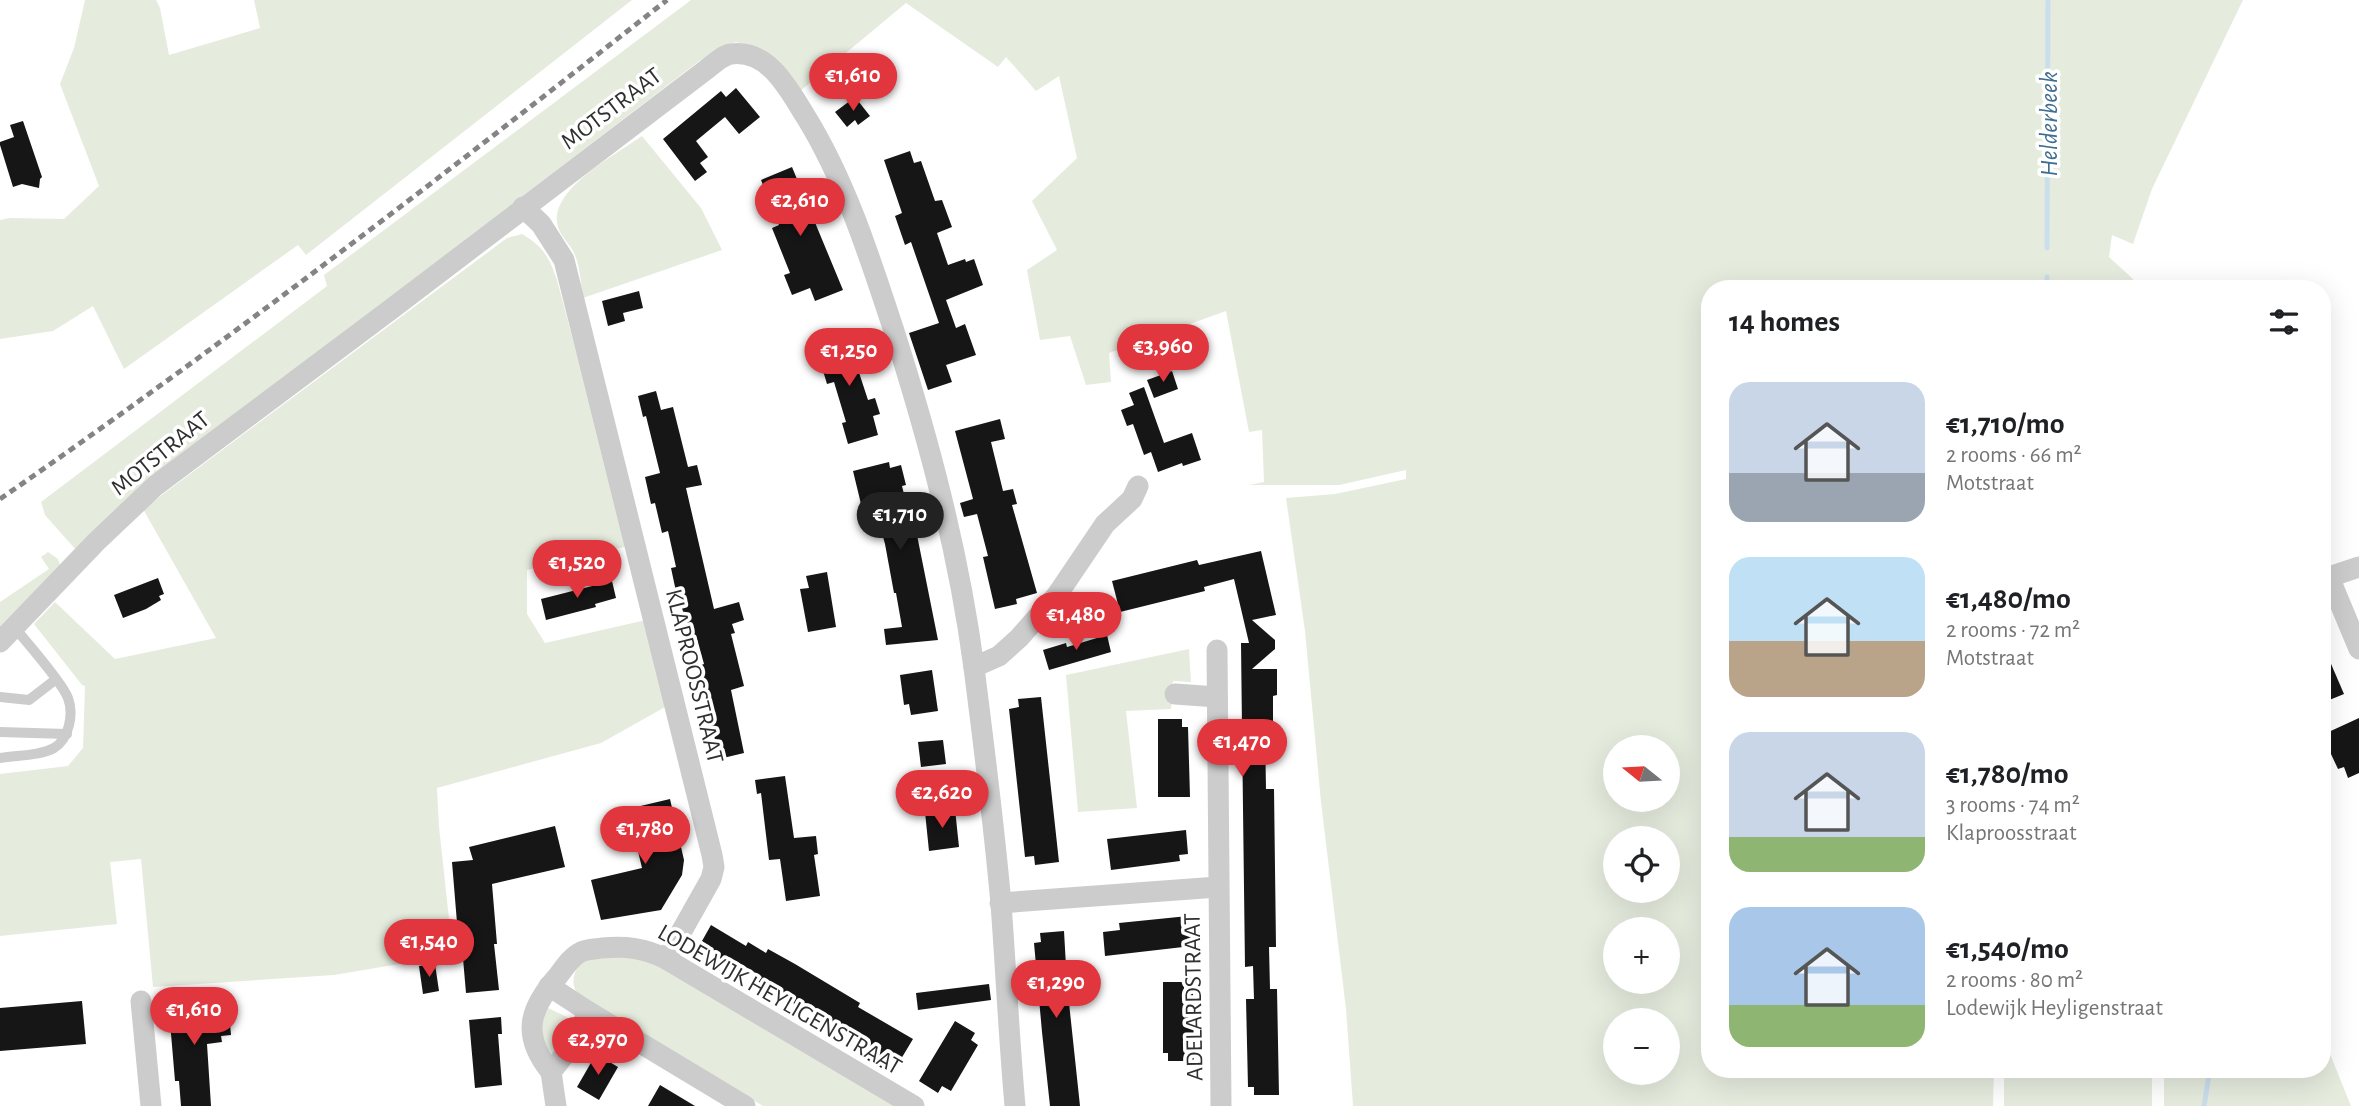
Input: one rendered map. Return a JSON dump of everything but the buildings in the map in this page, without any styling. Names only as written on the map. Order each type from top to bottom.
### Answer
[{"type":"street","name":"MOTSTRAAT","points":[[8,635],[96,542],[155,486],[523,207],[728,54],[746,55],[769,65],[788,89],[824,147],[879,285],[918,405],[941,492],[974,667],[1000,903],[1007,1027],[1015,1106]]},
{"type":"street","name":"KLAPROOSSTRAAT","points":[[523,207],[541,224],[564,260],[712,855],[714,867],[711,879],[666,959]]},
{"type":"street","points":[[974,667],[999,656],[1019,638],[1057,595],[1105,524],[1132,499],[1138,486]]},
{"type":"street","points":[[2331,576],[2359,567]]},
{"type":"street","points":[[2331,582],[2359,649]]},
{"type":"street","name":"ADELARDSTRAAT","points":[[1217,650],[1221,1106]]},
{"type":"street","points":[[1175,694],[1217,697]]},
{"type":"street","name":"ADELARDSTRAAT","points":[[1000,903],[1218,887]]},
{"type":"street","name":"LODEWIJK HEYLIGENSTRAAT","points":[[551,1072],[536,1052],[530,1028],[536,1004],[580,952],[622,946],[640,948],[666,959],[914,1106]]},
{"type":"street","points":[[549,986],[746,1106]]},
{"type":"street","points":[[141,1002],[151,1106]]},
{"type":"street","points":[[556,1106],[551,1072],[565,1054],[589,1012]]},
{"type":"lane","points":[[0,758],[52,750],[67,734],[70,705],[55,680],[8,635]]},
{"type":"lane","points":[[0,697],[29,700],[55,680]]},
{"type":"lane","points":[[0,732],[67,734]]},
{"type":"shaded area","points":[[85,0],[156,0],[169,55],[260,28],[254,0],[632,0],[306,255],[298,245],[124,369],[93,306],[53,331],[0,339],[0,220],[64,219],[99,186],[60,84],[74,48]]},
{"type":"shaded area","points":[[691,0],[2243,0],[2152,189],[2133,244],[2112,235],[2109,257],[2133,280],[1701,280],[1701,1078],[1994,1078],[1993,1106],[1353,1106],[1346,1009],[1321,802],[1305,631],[1286,498],[1335,494],[1406,479],[1406,470],[1339,485],[1249,485],[1264,482],[1262,430],[1249,432],[1226,311],[1109,353],[1111,382],[1086,385],[1070,336],[1040,340],[1027,270],[1057,250],[1032,201],[1077,158],[1059,76],[1036,91],[1006,57],[998,67],[906,3],[799,92],[750,46],[736,42],[715,49],[466,239],[76,550],[45,515],[41,502],[327,286],[324,275]]},
{"type":"shaded area","points":[[642,136],[701,208],[722,250],[583,298],[577,260],[559,231],[557,213],[563,200],[586,174]]},
{"type":"shaded area","points":[[522,234],[545,253],[557,280],[628,546],[527,570],[527,614],[545,643],[646,620],[667,706],[601,743],[437,788],[453,955],[334,975],[153,987],[141,859],[110,862],[117,924],[0,936],[0,774],[68,766],[83,748],[85,686],[34,624],[55,602],[115,659],[216,638],[143,509],[507,238]]},
{"type":"shaded area","points":[[48,552],[58,559],[60,565],[0,628],[0,602],[49,569],[41,557]]},
{"type":"shaded area","points":[[1189,649],[1191,682],[1173,681],[1171,709],[1126,711],[1137,808],[1078,812],[1066,675]]},
{"type":"shaded area","points":[[635,952],[900,1106],[763,1106],[582,1000],[575,990],[574,980],[576,970],[583,960]]},
{"type":"shaded area","points":[[548,1008],[567,1017],[570,1023],[568,1031],[552,1054],[543,1051],[541,1012]]},
{"type":"shaded area","points":[[2331,1056],[2351,1106],[2164,1106],[2164,1078],[2331,1078]]},
{"type":"shaded area","points":[[2004,1078],[2152,1078],[2152,1106],[2004,1106]]},
{"type":"waterway","name":"Helderbeek","points":[[2047,248],[2048,0]]},
{"type":"waterway","name":"Helderbeek","points":[[2204,1106],[2209,1078]]},
{"type":"railway","points":[[0,499],[338,254],[667,0]]}]
